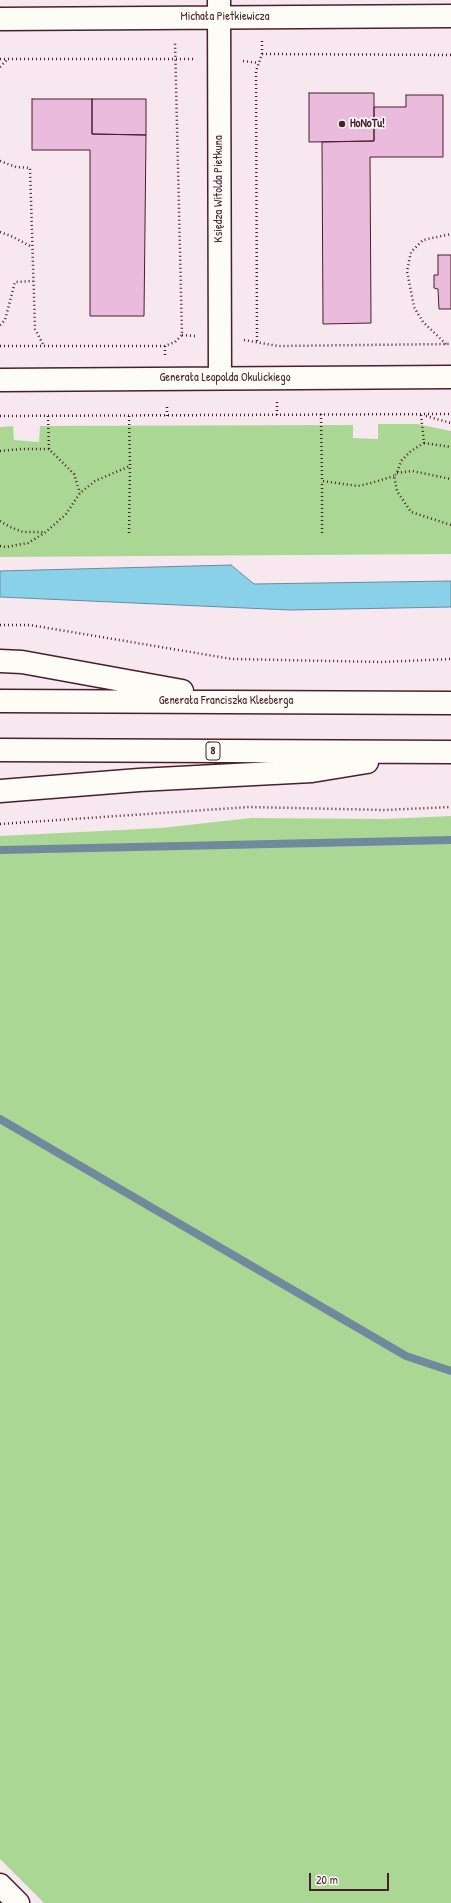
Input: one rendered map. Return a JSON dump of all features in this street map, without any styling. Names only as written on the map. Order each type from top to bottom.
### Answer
[{"type":"main road","name":"Michała Pietkiewicza","points":[[0,19],[175,17],[219,8],[260,17],[416,8],[451,16]]},
{"type":"main road","name":"Księdza Witolda Pietkuna","points":[[219,8],[220,378]]},
{"type":"main road","name":"Generała Leopolda Okulickiego","points":[[0,380],[451,377]]},
{"type":"main road","points":[[0,661],[22,662],[236,701]]},
{"type":"main road","name":"Generała Franciszka Kleeberga","points":[[0,701],[451,703]]},
{"type":"main road","name":"8","points":[[0,750],[451,752]]},
{"type":"main road","points":[[0,791],[147,780],[312,771],[426,752]]},
{"type":"main road","points":[[0,1885],[18,1903]]},
{"type":"path","points":[[0,346],[164,346],[175,342],[182,334],[175,17]]},
{"type":"path","points":[[260,17],[262,54],[256,71],[257,341],[278,346],[451,344]]},
{"type":"path","points":[[262,54],[451,55]]},
{"type":"path","points":[[0,59],[176,60],[218,58],[259,63]]},
{"type":"path","points":[[0,67],[8,59]]},
{"type":"path","points":[[0,161],[16,167],[30,168],[33,282],[36,329],[44,346]]},
{"type":"path","points":[[0,232],[32,247]]},
{"type":"path","points":[[446,344],[424,322],[414,307],[406,271],[411,252],[423,240],[451,234]]},
{"type":"path","points":[[0,325],[5,320],[15,282],[33,282]]},
{"type":"path","points":[[321,414],[322,533]]},
{"type":"path","points":[[0,416],[451,414]]},
{"type":"path","points":[[129,415],[129,533]]},
{"type":"path","points":[[421,415],[451,423]]},
{"type":"path","points":[[421,415],[424,443]]},
{"type":"path","points":[[48,416],[49,449],[74,474],[80,493]]},
{"type":"path","points":[[322,482],[358,486],[371,483],[394,476],[397,473],[401,461],[411,451],[424,443],[451,447]]},
{"type":"path","points":[[0,451],[49,449]]},
{"type":"path","points":[[0,546],[6,547],[28,543],[46,532],[66,514],[80,493],[96,481],[130,466]]},
{"type":"path","points":[[397,473],[412,471],[451,479]]},
{"type":"path","points":[[394,476],[397,491],[411,512],[451,525]]},
{"type":"path","points":[[0,521],[23,532],[46,532]]},
{"type":"path","points":[[0,625],[30,625],[232,659],[381,662],[451,659]]},
{"type":"path","points":[[0,824],[249,807],[385,810],[451,807]]},
{"type":"green space","points":[[378,424],[417,424],[451,431],[451,554],[0,557],[0,427],[13,426],[14,440],[39,442],[40,426],[353,425],[353,438],[378,439]]},
{"type":"green space","points":[[451,816],[451,1903],[44,1903],[0,1859],[0,836],[161,828],[251,818],[385,819]]},
{"type":"water","points":[[231,565],[254,584],[451,581],[451,607],[290,610],[0,597],[0,571]]},
{"type":"building","name":"HoNoTu!","points":[[309,93],[374,93],[374,141],[309,142]]},
{"type":"building","points":[[406,95],[443,95],[443,157],[370,157],[371,323],[323,324],[322,142],[374,141],[374,107],[406,107]]},
{"type":"building","points":[[32,99],[92,99],[92,134],[146,135],[144,316],[90,316],[90,150],[32,150]]},
{"type":"building","points":[[92,99],[146,99],[146,135],[92,134]]},
{"type":"building","points":[[438,255],[451,255],[451,309],[439,309],[438,289],[434,288],[434,275],[438,275]]},
{"type":"waterway","points":[[0,850],[451,840]]},
{"type":"waterway","points":[[0,1119],[406,1356],[451,1371]]},
{"type":"place","name":"HoNoTu!","points":[[342,124]]}]
